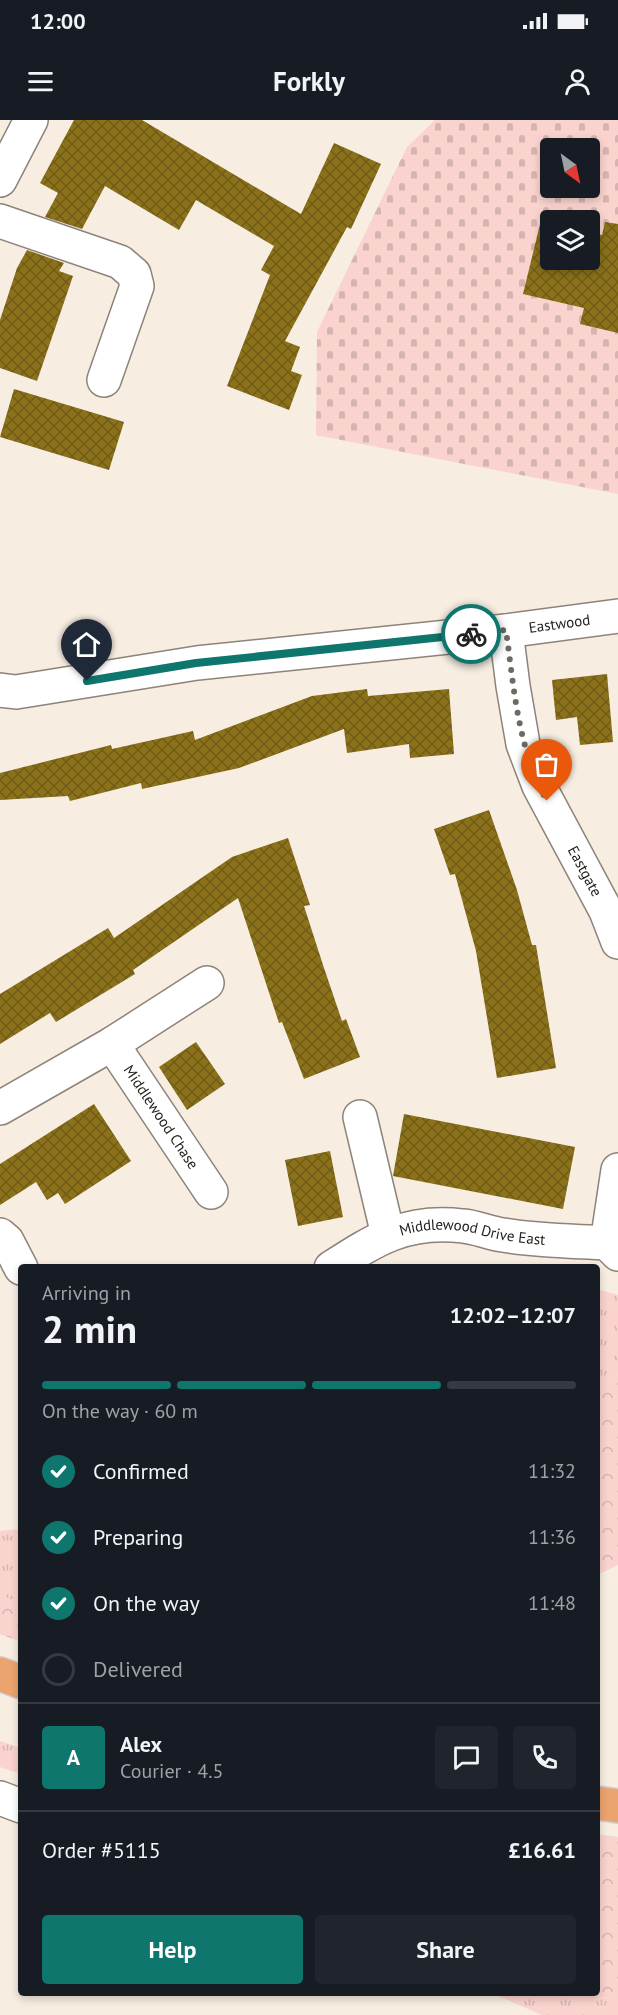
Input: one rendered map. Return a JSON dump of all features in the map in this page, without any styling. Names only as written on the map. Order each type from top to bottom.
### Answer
[{"type":"main road","points":[[0,1674],[18,1681]]},
{"type":"main road","points":[[600,1803],[618,1806]]},
{"type":"street","points":[[0,180],[31,120]]},
{"type":"street","points":[[0,221],[120,262],[134,274],[136,286],[104,380]]},
{"type":"street","name":"Eastwood","points":[[0,690],[16,692],[196,663],[618,616]]},
{"type":"street","name":"Eastgate","points":[[506,630],[523,744],[539,786],[606,911],[618,942]]},
{"type":"street","points":[[0,1108],[112,1044],[207,983]]},
{"type":"street","name":"Middlewood Chase","points":[[112,1044],[211,1192]]},
{"type":"street","points":[[360,1118],[388,1235]]},
{"type":"street","points":[[613,1249],[618,1170]]},
{"type":"street","name":"Middlewood Drive East","points":[[337,1264],[369,1243],[403,1229],[432,1224],[464,1226],[503,1235],[613,1249]]},
{"type":"street","points":[[0,1235],[7,1241],[19,1264]]},
{"type":"street","points":[[0,1798],[18,1805]]},
{"type":"green space","points":[[435,120],[618,120],[618,494],[316,435],[317,332],[407,147]]},
{"type":"green space","points":[[600,1290],[618,1295],[618,1374],[600,1383]]},
{"type":"green space","points":[[618,1374],[618,1565],[600,1574],[600,1383]]},
{"type":"green space","points":[[18,1529],[18,1602],[0,1595],[0,1531]]},
{"type":"green space","points":[[0,1595],[18,1602],[18,1641],[0,1634]]},
{"type":"green space","points":[[0,1741],[18,1747],[18,1773],[0,1767]]},
{"type":"green space","points":[[600,1834],[618,1837],[618,1995],[589,2001],[589,1996],[600,1996]]},
{"type":"green space","points":[[618,1995],[618,2015],[542,2015],[499,1996],[589,1996],[589,2001]]},
{"type":"building","points":[[74,120],[142,120],[301,214],[334,143],[381,164],[351,229],[347,227],[285,341],[300,347],[291,371],[302,375],[289,410],[227,386],[270,275],[261,270],[274,246],[196,200],[179,230],[105,186],[82,229],[45,217],[58,193],[40,183]]},
{"type":"building","points":[[605,222],[618,224],[618,333],[580,324],[584,308],[523,294],[540,224],[540,270],[600,270],[600,234],[602,235]]},
{"type":"building","points":[[27,250],[64,263],[59,271],[73,276],[37,381],[0,368],[0,320],[17,268]]},
{"type":"building","points":[[14,389],[124,422],[109,470],[0,437]]},
{"type":"building","points":[[607,674],[613,742],[580,745],[577,717],[556,720],[552,680]]},
{"type":"building","points":[[367,689],[368,696],[449,689],[454,754],[410,758],[409,744],[347,753],[344,729],[239,768],[142,789],[141,783],[70,801],[68,796],[0,800],[0,773],[111,745],[112,749],[193,731],[195,740],[312,696]]},
{"type":"building","points":[[489,810],[517,890],[532,945],[536,945],[556,1068],[497,1078],[476,951],[455,874],[450,875],[434,829]]},
{"type":"building","points":[[288,838],[310,905],[304,906],[323,965],[342,1021],[346,1019],[360,1057],[304,1079],[282,1022],[279,1023],[238,898],[133,970],[135,974],[56,1022],[50,1013],[0,1044],[0,994],[108,928],[114,938],[232,857]]},
{"type":"building","points":[[196,1042],[225,1084],[187,1110],[159,1067]]},
{"type":"building","points":[[94,1104],[131,1161],[65,1204],[58,1193],[47,1200],[36,1182],[0,1205],[0,1164]]},
{"type":"building","points":[[404,1114],[575,1147],[563,1209],[393,1176]]},
{"type":"building","points":[[330,1151],[343,1217],[298,1226],[285,1160]]},
{"type":"way so far","points":[[471,634],[506,630],[523,744],[547,801]]},
{"type":"route","points":[[87,681],[196,663],[471,634]]}]
